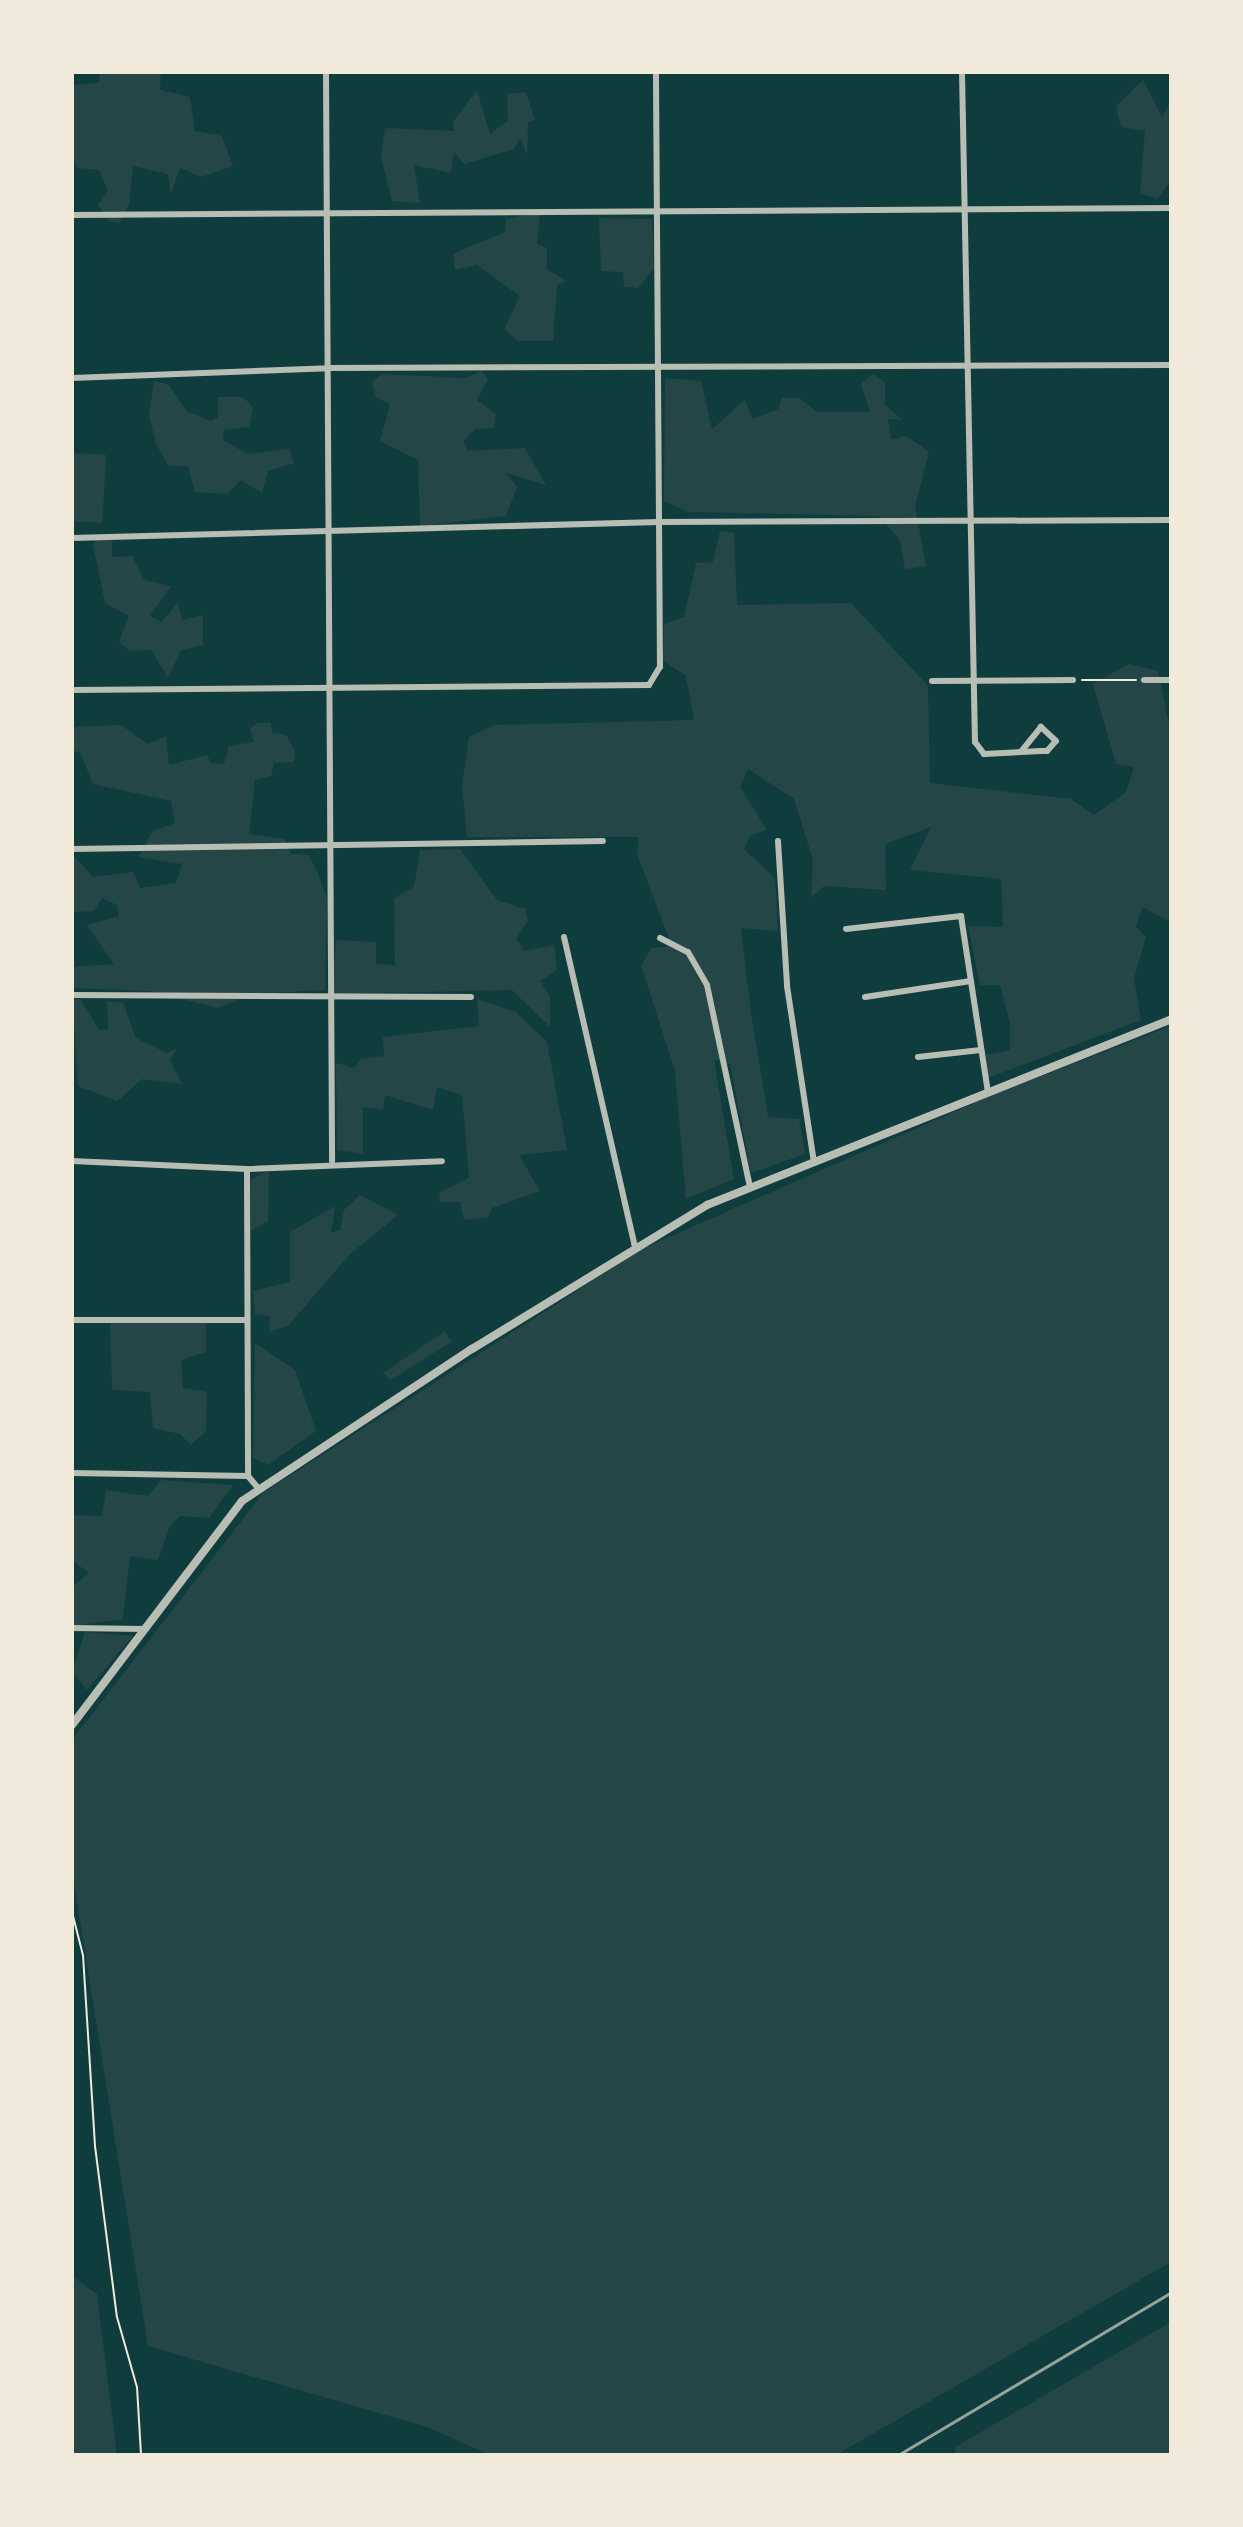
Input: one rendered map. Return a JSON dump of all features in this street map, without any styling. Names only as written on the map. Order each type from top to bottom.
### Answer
[{"type":"street","points":[[326,72],[333,849],[329,1001],[332,1161]]},
{"type":"street","points":[[72,690],[636,689],[649,685],[660,667],[656,72]]},
{"type":"street","points":[[962,72],[976,748],[1021,752],[1049,750],[1055,738],[1037,729],[1021,752]]},
{"type":"street","points":[[72,215],[328,210],[1171,208]]},
{"type":"street","points":[[72,378],[328,368],[659,370],[1171,365]]},
{"type":"street","points":[[72,538],[659,522],[1171,520]]},
{"type":"street","points":[[932,681],[1073,680]]},
{"type":"street","points":[[1144,680],[1171,680]]},
{"type":"street","points":[[72,849],[333,849],[603,841]]},
{"type":"street","points":[[778,841],[787,986],[814,1164]]},
{"type":"street","points":[[846,929],[940,913],[963,918],[988,1092]]},
{"type":"street","points":[[564,937],[635,1246]]},
{"type":"street","points":[[660,938],[688,952],[707,985],[750,1187]]},
{"type":"street","points":[[865,997],[971,981]]},
{"type":"street","points":[[72,995],[329,1001],[471,997]]},
{"type":"street","points":[[72,1725],[232,1511],[259,1489],[635,1246],[750,1187],[1171,1019]]},
{"type":"street","points":[[918,1057],[981,1050]]},
{"type":"street","points":[[72,1161],[247,1169],[332,1161],[442,1161]]},
{"type":"street","points":[[247,1169],[244,1320],[248,1476],[259,1489]]},
{"type":"street","points":[[72,1320],[244,1320]]},
{"type":"street","points":[[72,1473],[248,1476]]},
{"type":"street","points":[[72,1628],[145,1629]]},
{"type":"path","points":[[1073,680],[1144,680]]},
{"type":"path","points":[[72,1912],[83,1955],[111,2270],[137,2387],[141,2455]]},
{"type":"shaded area","points":[[100,72],[161,72],[160,90],[190,97],[195,131],[222,136],[233,166],[201,177],[180,168],[171,194],[168,174],[133,166],[129,205],[119,223],[109,221],[98,205],[108,190],[99,170],[78,168],[72,159],[72,85],[99,83]]},
{"type":"shaded area","points":[[1143,80],[1162,117],[1171,101],[1171,181],[1157,199],[1140,193],[1145,131],[1121,127],[1116,106]]},
{"type":"shaded area","points":[[477,90],[490,134],[508,121],[507,94],[526,92],[535,120],[528,122],[527,154],[520,138],[514,149],[464,164],[454,152],[451,173],[414,165],[420,203],[392,201],[381,157],[385,128],[454,131],[453,122]]},
{"type":"shaded area","points":[[540,212],[537,244],[547,248],[547,269],[566,281],[557,285],[553,341],[518,341],[504,329],[520,296],[477,265],[455,270],[453,254],[505,232],[506,219]]},
{"type":"shaded area","points":[[599,218],[652,219],[654,268],[638,288],[624,287],[623,272],[601,271]]},
{"type":"shaded area","points":[[482,371],[488,379],[477,400],[496,414],[494,428],[475,429],[463,442],[468,451],[525,448],[546,485],[506,473],[517,487],[506,516],[420,526],[418,460],[380,441],[390,405],[376,397],[372,382],[382,374],[464,378]]},
{"type":"shaded area","points":[[873,374],[885,382],[885,405],[902,420],[888,419],[891,440],[906,436],[929,452],[915,506],[926,566],[905,569],[900,540],[879,516],[688,512],[664,501],[665,378],[701,381],[712,429],[745,400],[753,419],[778,409],[782,398],[799,398],[817,412],[870,412],[861,384]]},
{"type":"shaded area","points":[[154,381],[168,384],[187,411],[211,421],[218,417],[218,397],[243,397],[253,407],[249,427],[223,430],[224,441],[248,454],[289,449],[294,463],[268,471],[262,493],[241,480],[227,494],[195,492],[188,467],[168,465],[156,444],[149,415]]},
{"type":"shaded area","points":[[72,453],[106,455],[102,523],[72,521]]},
{"type":"shaded area","points":[[720,531],[734,533],[737,605],[851,603],[928,686],[930,783],[1071,799],[1094,815],[1126,792],[1134,767],[1116,764],[1093,684],[1129,664],[1158,671],[1171,734],[1171,922],[1142,907],[1136,927],[1146,937],[1134,978],[1141,1020],[988,1078],[986,1055],[1010,1050],[1010,1023],[1000,985],[980,985],[968,926],[1003,927],[1001,879],[910,870],[931,827],[885,844],[886,890],[824,886],[811,898],[813,860],[794,799],[748,769],[740,787],[767,830],[750,836],[744,849],[775,878],[778,931],[741,928],[751,1013],[768,1117],[799,1119],[805,1154],[751,1173],[730,1064],[714,1059],[734,1179],[686,1199],[675,1071],[641,965],[652,948],[672,946],[637,854],[639,837],[467,837],[462,786],[469,737],[494,725],[694,720],[686,676],[663,660],[664,624],[684,617],[696,563],[713,562]]},
{"type":"shaded area","points":[[99,534],[112,534],[112,557],[132,556],[144,580],[171,586],[150,616],[161,622],[178,603],[182,620],[203,615],[203,645],[181,650],[168,678],[151,650],[130,651],[119,642],[129,616],[105,603],[93,544]]},
{"type":"shaded area","points":[[257,723],[271,723],[272,733],[286,735],[295,751],[294,762],[274,763],[271,776],[255,780],[249,834],[285,839],[291,854],[309,855],[316,869],[327,898],[325,990],[249,994],[219,1008],[149,991],[72,988],[72,967],[114,964],[87,925],[119,916],[117,905],[102,898],[94,911],[72,912],[72,854],[93,877],[133,872],[140,888],[176,883],[182,864],[138,857],[153,831],[175,823],[171,801],[93,784],[80,752],[72,751],[72,727],[121,725],[148,744],[166,736],[169,765],[207,755],[211,763],[224,764],[229,746],[254,742],[250,729]]},
{"type":"shaded area","points":[[460,849],[497,900],[525,909],[528,921],[516,939],[525,951],[554,945],[557,970],[540,981],[550,996],[550,1027],[512,990],[332,994],[336,940],[376,942],[376,964],[395,965],[394,898],[414,887],[420,850]]},
{"type":"shaded area","points":[[72,999],[81,1000],[99,1030],[108,1029],[107,1001],[123,1003],[136,1038],[167,1053],[177,1048],[170,1060],[182,1084],[142,1079],[117,1101],[78,1086]]},
{"type":"shaded area","points":[[477,999],[516,1012],[547,1042],[567,1150],[519,1155],[540,1191],[492,1208],[488,1217],[464,1220],[460,1202],[439,1202],[440,1192],[469,1178],[462,1095],[437,1087],[433,1110],[385,1095],[383,1110],[363,1107],[363,1154],[337,1150],[336,1063],[355,1068],[361,1059],[384,1056],[383,1037],[479,1026]]},
{"type":"shaded area","points":[[1171,1026],[1171,2262],[836,2455],[489,2455],[430,2428],[148,2346],[72,1871],[72,1740],[263,1493],[642,1249],[990,1096]]},
{"type":"shaded area","points":[[269,1171],[268,1222],[251,1230],[251,1179]]},
{"type":"shaded area","points":[[360,1195],[398,1215],[350,1254],[288,1326],[269,1332],[270,1316],[255,1314],[253,1291],[290,1282],[290,1232],[335,1206],[331,1233],[340,1230],[344,1210]]},
{"type":"shaded area","points":[[206,1322],[206,1352],[181,1360],[183,1388],[207,1392],[206,1431],[191,1445],[180,1434],[153,1428],[150,1392],[112,1390],[110,1323]]},
{"type":"shaded area","points":[[445,1331],[451,1342],[391,1380],[383,1373]]},
{"type":"shaded area","points":[[255,1343],[295,1370],[316,1431],[268,1465],[253,1458]]},
{"type":"shaded area","points":[[161,1480],[233,1485],[209,1518],[180,1516],[170,1526],[158,1560],[130,1556],[123,1619],[72,1626],[72,1587],[89,1573],[72,1560],[72,1515],[102,1516],[106,1490],[148,1496]]},
{"type":"shaded area","points":[[85,1632],[133,1636],[87,1690],[72,1672]]},
{"type":"shaded area","points":[[72,2276],[97,2294],[117,2455],[72,2455]]},
{"type":"shaded area","points":[[1171,2322],[1171,2455],[956,2455],[955,2447]]},
{"type":"railway","points":[[898,2455],[1171,2292]]}]
